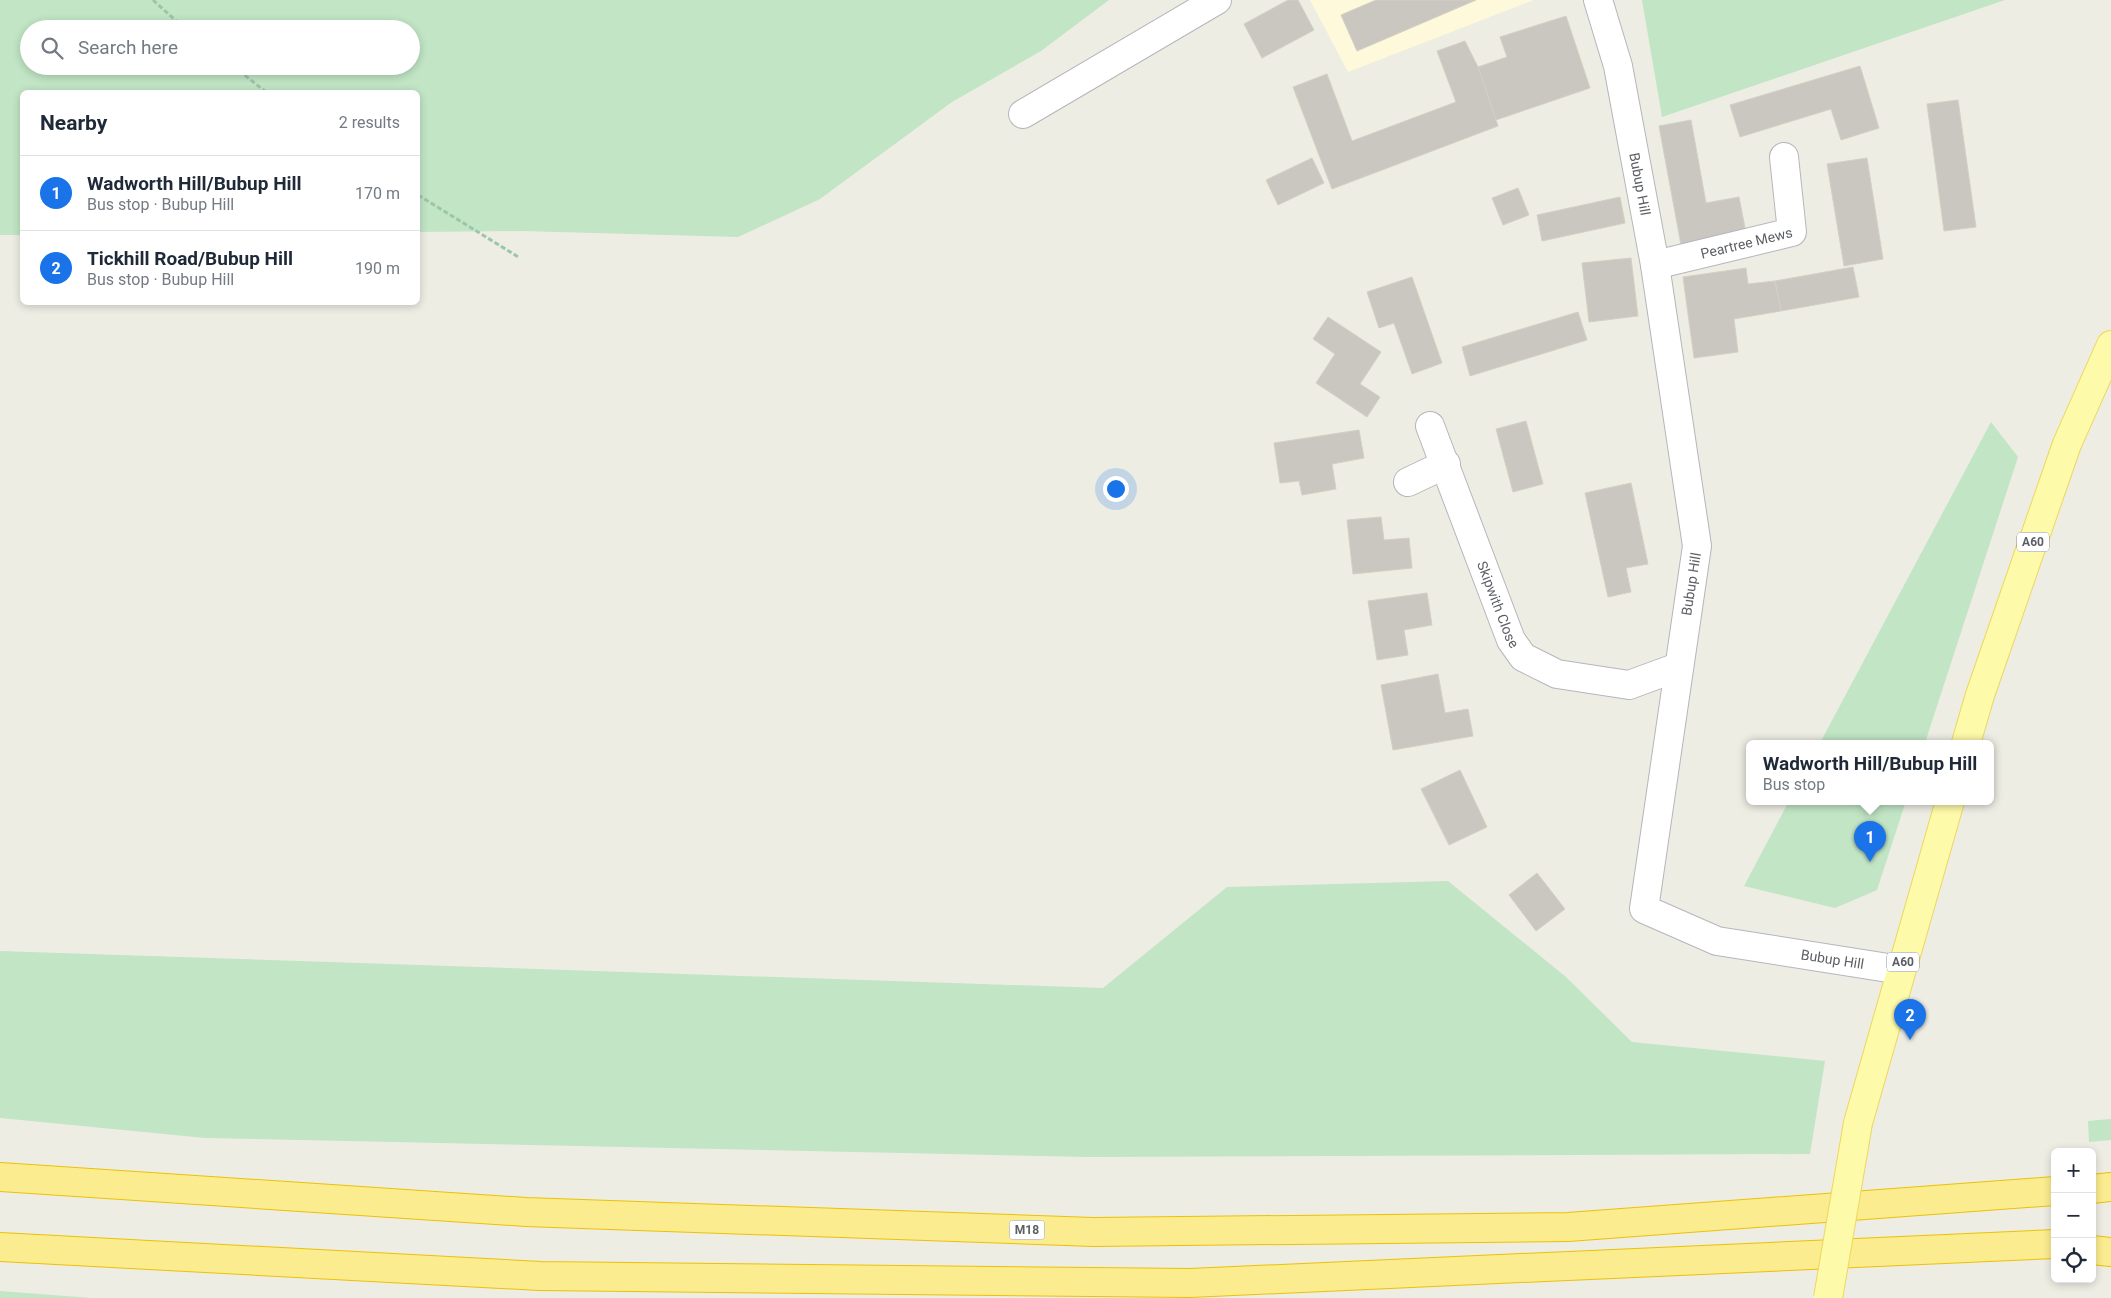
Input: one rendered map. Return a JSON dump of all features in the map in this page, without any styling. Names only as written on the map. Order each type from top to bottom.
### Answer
[{"type":"highway","name":"M18","points":[[0,1177],[526,1212],[1093,1232],[1568,1226],[2051,1191]]},
{"type":"highway","points":[[2096,1189],[2111,1187]]},
{"type":"highway","points":[[2096,1243],[2111,1242]]},
{"type":"highway","points":[[0,1247],[540,1276],[1190,1283],[2047,1245]]},
{"type":"highway","points":[[2096,1250],[2111,1252]]},
{"type":"main road","name":"A60","points":[[1967,740],[1980,695],[2067,444],[2111,345]]},
{"type":"main road","name":"A60","points":[[1828,1298],[1858,1123],[1949,805]]},
{"type":"street","name":"Bubup Hill","points":[[1598,0],[1618,66],[1655,265],[1696,546],[1644,909],[1717,941],[1901,970]]},
{"type":"street","points":[[1023,114],[1206,2]]},
{"type":"street","name":"Peartree Mews","points":[[1655,265],[1792,232],[1784,157]]},
{"type":"street","name":"Skipwith Close","points":[[1430,426],[1446,464],[1511,640],[1523,657],[1557,674],[1629,685],[1678,667]]},
{"type":"street","points":[[1408,482],[1446,464]]},
{"type":"path","points":[[153,0],[175,20]]},
{"type":"path","points":[[244,75],[263,90]]},
{"type":"path","points":[[420,196],[520,258]]},
{"type":"shaded area","points":[[1310,0],[1534,0],[1348,72]]},
{"type":"green space","points":[[0,0],[1109,0],[1041,51],[952,102],[820,199],[738,237],[522,231],[420,232],[420,90],[20,90],[20,235],[0,235]]},
{"type":"green space","points":[[1642,0],[2005,0],[1662,117]]},
{"type":"green space","points":[[1991,422],[2018,457],[1926,740],[1822,740]]},
{"type":"green space","points":[[1787,805],[1905,805],[1877,890],[1835,908],[1744,886]]},
{"type":"green space","points":[[1448,881],[1566,977],[1632,1042],[1825,1061],[1810,1154],[1088,1157],[205,1138],[0,1118],[0,951],[1103,988],[1227,887]]},
{"type":"green space","points":[[2111,1119],[2111,1140],[2089,1142],[2088,1121]]},
{"type":"green space","points":[[0,1291],[92,1298],[0,1298]]},
{"type":"building","points":[[1288,0],[1298,0],[1314,30],[1262,58],[1244,24]]},
{"type":"building","points":[[1376,0],[1476,0],[1357,51],[1341,15]]},
{"type":"building","points":[[1566,16],[1590,88],[1496,120],[1478,67],[1507,57],[1500,37]]},
{"type":"building","points":[[1465,41],[1478,67],[1498,126],[1332,189],[1293,87],[1327,74],[1352,141],[1456,102],[1437,51]]},
{"type":"building","points":[[1860,66],[1879,128],[1841,140],[1831,109],[1740,137],[1730,105]]},
{"type":"building","points":[[1958,100],[1976,227],[1944,231],[1927,104]]},
{"type":"building","points":[[1691,120],[1706,203],[1739,197],[1746,233],[1681,245],[1659,126]]},
{"type":"building","points":[[1312,158],[1324,183],[1278,205],[1266,180]]},
{"type":"building","points":[[1867,158],[1883,259],[1844,266],[1827,164]]},
{"type":"building","points":[[1518,188],[1529,215],[1503,225],[1492,198]]},
{"type":"building","points":[[1620,197],[1625,223],[1542,241],[1537,215]]},
{"type":"building","points":[[1631,258],[1638,316],[1589,322],[1582,263]]},
{"type":"building","points":[[1853,267],[1859,297],[1781,311],[1775,281]]},
{"type":"building","points":[[1746,268],[1748,284],[1775,281],[1781,311],[1734,319],[1738,352],[1694,358],[1683,277]]},
{"type":"building","points":[[1412,277],[1442,363],[1412,374],[1394,323],[1379,328],[1367,292]]},
{"type":"building","points":[[1578,312],[1587,340],[1470,376],[1462,347]]},
{"type":"building","points":[[1328,317],[1381,352],[1360,384],[1380,397],[1367,417],[1316,383],[1335,354],[1313,339]]},
{"type":"building","points":[[1526,421],[1543,484],[1513,492],[1496,429]]},
{"type":"building","points":[[1359,430],[1364,458],[1332,464],[1336,489],[1302,495],[1299,481],[1280,483],[1274,443]]},
{"type":"building","points":[[1631,483],[1648,564],[1626,568],[1631,592],[1608,597],[1585,493]]},
{"type":"building","points":[[1381,517],[1384,540],[1409,538],[1412,568],[1353,574],[1347,520]]},
{"type":"building","points":[[1427,593],[1432,625],[1404,630],[1408,655],[1377,660],[1368,601]]},
{"type":"building","points":[[1438,674],[1445,713],[1468,709],[1473,736],[1393,750],[1381,685]]},
{"type":"building","points":[[1460,770],[1487,827],[1449,845],[1421,789]]},
{"type":"building","points":[[1537,873],[1565,909],[1536,931],[1509,895]]},
{"type":"place","name":"Wadworth Hill/Bubup Hill","points":[[1870,862]]},
{"type":"place","name":"Tickhill Road/Bubup Hill","points":[[1910,1040]]}]
